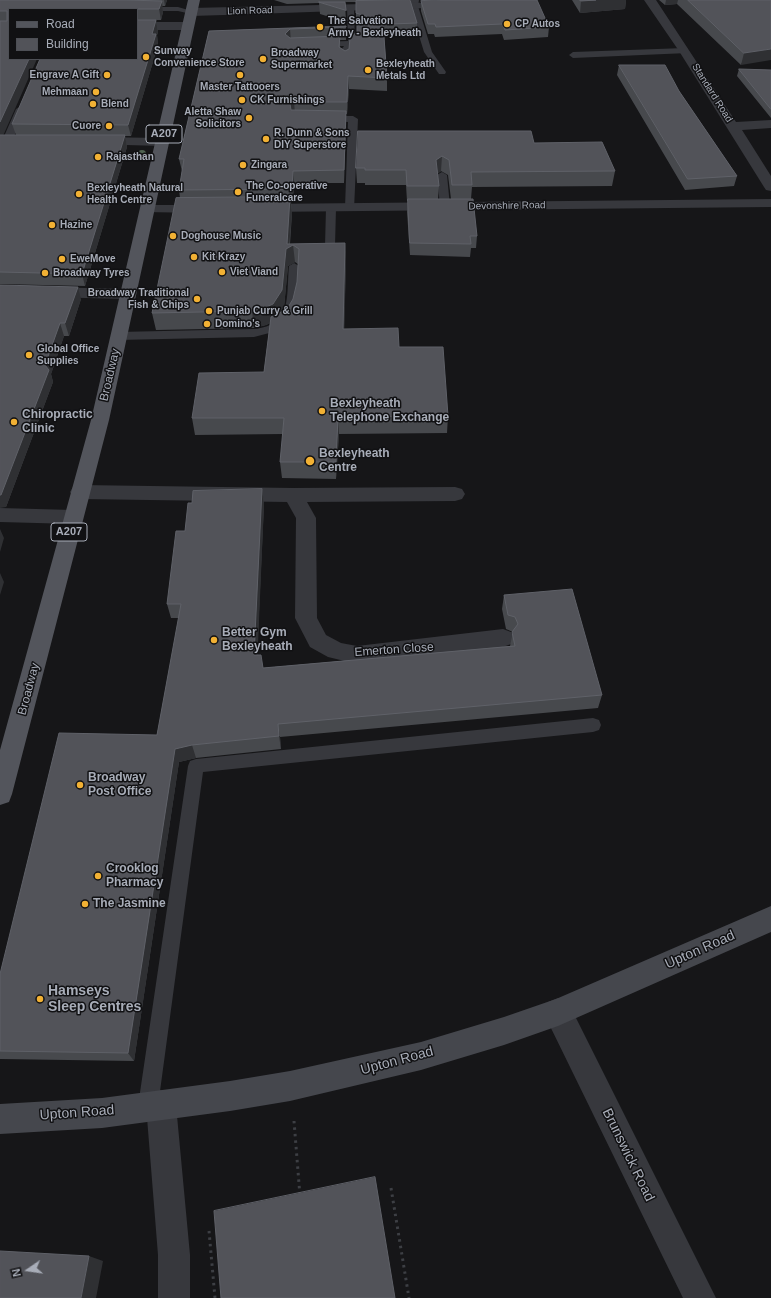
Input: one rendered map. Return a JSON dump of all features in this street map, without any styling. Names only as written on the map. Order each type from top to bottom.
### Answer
[{"type":"main road","name":"Broadway","points":[[0,794],[100,420],[193,6]]},
{"type":"street","name":"Standard Road","points":[[650,0],[685,51],[771,187]]},
{"type":"street","name":"Lion Road","points":[[193,6],[256,12],[289,9],[350,8],[415,3],[461,5]]},
{"type":"street","points":[[138,26],[188,26]]},
{"type":"street","points":[[733,126],[771,124]]},
{"type":"street","points":[[4,141],[23,141]]},
{"type":"street","points":[[85,141],[162,142]]},
{"type":"street","name":"Devonshire Road","points":[[247,208],[771,203]]},
{"type":"street","points":[[148,209],[217,208]]},
{"type":"street","points":[[0,291],[128,294]]},
{"type":"street","points":[[80,492],[293,495],[455,494]]},
{"type":"street","name":"Emerton Close","points":[[293,495],[306,518],[306,618],[318,641],[336,651],[357,655],[503,638]]},
{"type":"street","points":[[0,514],[73,517]]},
{"type":"street","name":"Upton Road","points":[[0,1119],[102,1113],[290,1086],[421,1056],[504,1031],[558,1012],[771,919]]},
{"type":"street","name":"Brunswick Road","points":[[558,1012],[700,1298]]},
{"type":"street","points":[[154,1106],[174,1255],[174,1298]]},
{"type":"lane","points":[[139,9],[145,0]]},
{"type":"lane","points":[[159,9],[162,0]]},
{"type":"lane","points":[[415,3],[428,52],[442,72]]},
{"type":"lane","points":[[139,9],[178,9],[193,6]]},
{"type":"lane","points":[[345,59],[345,50],[352,43],[350,8]]},
{"type":"lane","points":[[314,45],[352,43]]},
{"type":"lane","points":[[572,55],[685,51]]},
{"type":"lane","points":[[4,141],[24,100]]},
{"type":"lane","points":[[316,119],[353,119],[350,208]]},
{"type":"lane","points":[[442,175],[445,206]]},
{"type":"lane","points":[[330,246],[331,208]]},
{"type":"lane","points":[[118,336],[254,333],[270,330],[280,325],[286,319],[290,305],[294,266]]},
{"type":"lane","points":[[154,1106],[196,766],[593,725]]},
{"type":"path","points":[[290,1086],[301,1199]]},
{"type":"path","points":[[391,1188],[409,1298]]},
{"type":"building","points":[[0,0],[162,1],[159,9],[8,8],[8,60],[29,60],[0,122],[0,21],[7,21],[7,11],[0,11]]},
{"type":"building","points":[[410,0],[417,23],[391,24],[356,13],[356,1]]},
{"type":"building","points":[[537,0],[549,27],[505,30],[502,24],[436,27],[435,24],[428,24],[421,1]]},
{"type":"building","points":[[688,0],[771,0],[771,49],[744,53]]},
{"type":"building","points":[[319,2],[345,2],[346,10]]},
{"type":"building","points":[[138,20],[156,20],[152,34],[156,34],[128,125],[12,124],[40,60],[138,60]]},
{"type":"building","points":[[383,24],[387,78],[348,76],[347,102],[294,102],[290,104],[291,110],[346,111],[344,170],[293,171],[292,189],[179,190],[184,159],[179,159],[209,31],[346,26],[290,29],[285,34],[290,38],[340,36],[339,47],[345,51],[349,49],[350,38],[357,32],[357,25]]},
{"type":"building","points":[[619,65],[665,65],[679,91],[737,176],[688,179]]},
{"type":"building","points":[[739,69],[771,70],[771,109]]},
{"type":"building","points":[[358,131],[531,131],[534,143],[602,142],[615,171],[471,172],[472,185],[452,185],[449,160],[442,156],[436,160],[439,186],[407,186],[406,170],[365,170],[365,168],[356,168]]},
{"type":"building","points":[[0,135],[125,135],[82,274],[0,272]]},
{"type":"building","points":[[290,197],[287,244],[345,243],[343,329],[398,328],[399,347],[443,347],[448,416],[338,417],[336,462],[280,462],[284,418],[192,418],[199,373],[264,372],[271,317],[287,309],[293,299],[297,282],[299,249],[293,245],[286,249],[282,290],[273,304],[264,308],[252,311],[152,313],[176,198]]},
{"type":"building","points":[[408,199],[473,199],[477,236],[470,236],[471,244],[410,243]]},
{"type":"building","points":[[0,285],[78,287],[65,323],[60,323],[45,365],[49,370],[1,495],[0,495]]},
{"type":"building","points":[[262,489],[254,655],[261,655],[263,668],[515,646],[512,632],[518,624],[515,617],[508,615],[504,595],[572,589],[602,695],[278,724],[279,736],[192,745],[175,749],[128,1053],[0,1051],[0,974],[59,733],[157,735],[181,604],[167,604],[176,531],[185,531],[188,503],[192,503],[193,491]]},
{"type":"building","points":[[375,1177],[395,1298],[221,1298],[214,1211]]},
{"type":"building","points":[[0,1251],[89,1256],[81,1298],[0,1298]]},
{"type":"place","name":"CP Autos","points":[[507,24]]},
{"type":"place","name":"The Salvation Army - Bexleyheath","points":[[320,27]]},
{"type":"place","name":"Sunway Convenience Store","points":[[146,57]]},
{"type":"place","name":"Broadway Supermarket","points":[[263,59]]},
{"type":"place","name":"Bexleyheath Metals Ltd","points":[[368,70]]},
{"type":"place","name":"Engrave A Gift","points":[[107,75]]},
{"type":"place","name":"Master Tattooers","points":[[240,75]]},
{"type":"place","name":"Mehmaan","points":[[96,92]]},
{"type":"place","name":"CK Furnishings","points":[[242,100]]},
{"type":"place","name":"Blend","points":[[93,104]]},
{"type":"place","name":"Aletta Shaw Solicitors","points":[[249,118]]},
{"type":"place","name":"Cuore","points":[[109,126]]},
{"type":"place","name":"R. Dunn & Sons DIY Superstore","points":[[266,139]]},
{"type":"place","name":"Rajasthan","points":[[98,157]]},
{"type":"place","name":"Zingara","points":[[243,165]]},
{"type":"place","name":"The Co-operative Funeralcare","points":[[238,192]]},
{"type":"place","name":"Bexleyheath Natural Health Centre","points":[[79,194]]},
{"type":"place","name":"Hazine","points":[[52,225]]},
{"type":"place","name":"Doghouse Music","points":[[173,236]]},
{"type":"place","name":"Kit Krazy","points":[[194,257]]},
{"type":"place","name":"EweMove","points":[[62,259]]},
{"type":"place","name":"Viet Viand","points":[[222,272]]},
{"type":"place","name":"Broadway Tyres","points":[[45,273]]},
{"type":"place","name":"Broadway Traditional Fish & Chips","points":[[197,299]]},
{"type":"place","name":"Punjab Curry & Grill","points":[[209,311]]},
{"type":"place","name":"Domino's","points":[[207,324]]},
{"type":"place","name":"Global Office Supplies","points":[[29,355]]},
{"type":"place","name":"Bexleyheath Telephone Exchange","points":[[322,411]]},
{"type":"place","name":"Chiropractic Clinic","points":[[14,422]]},
{"type":"place","name":"Bexleyheath Centre","points":[[310,461]]},
{"type":"place","name":"Better Gym Bexleyheath","points":[[214,640]]},
{"type":"place","name":"Broadway Post Office","points":[[80,785]]},
{"type":"place","name":"Crooklog Pharmacy","points":[[98,876]]},
{"type":"place","name":"The Jasmine","points":[[85,904]]},
{"type":"place","name":"Hamseys Sleep Centres","points":[[40,999]]}]
